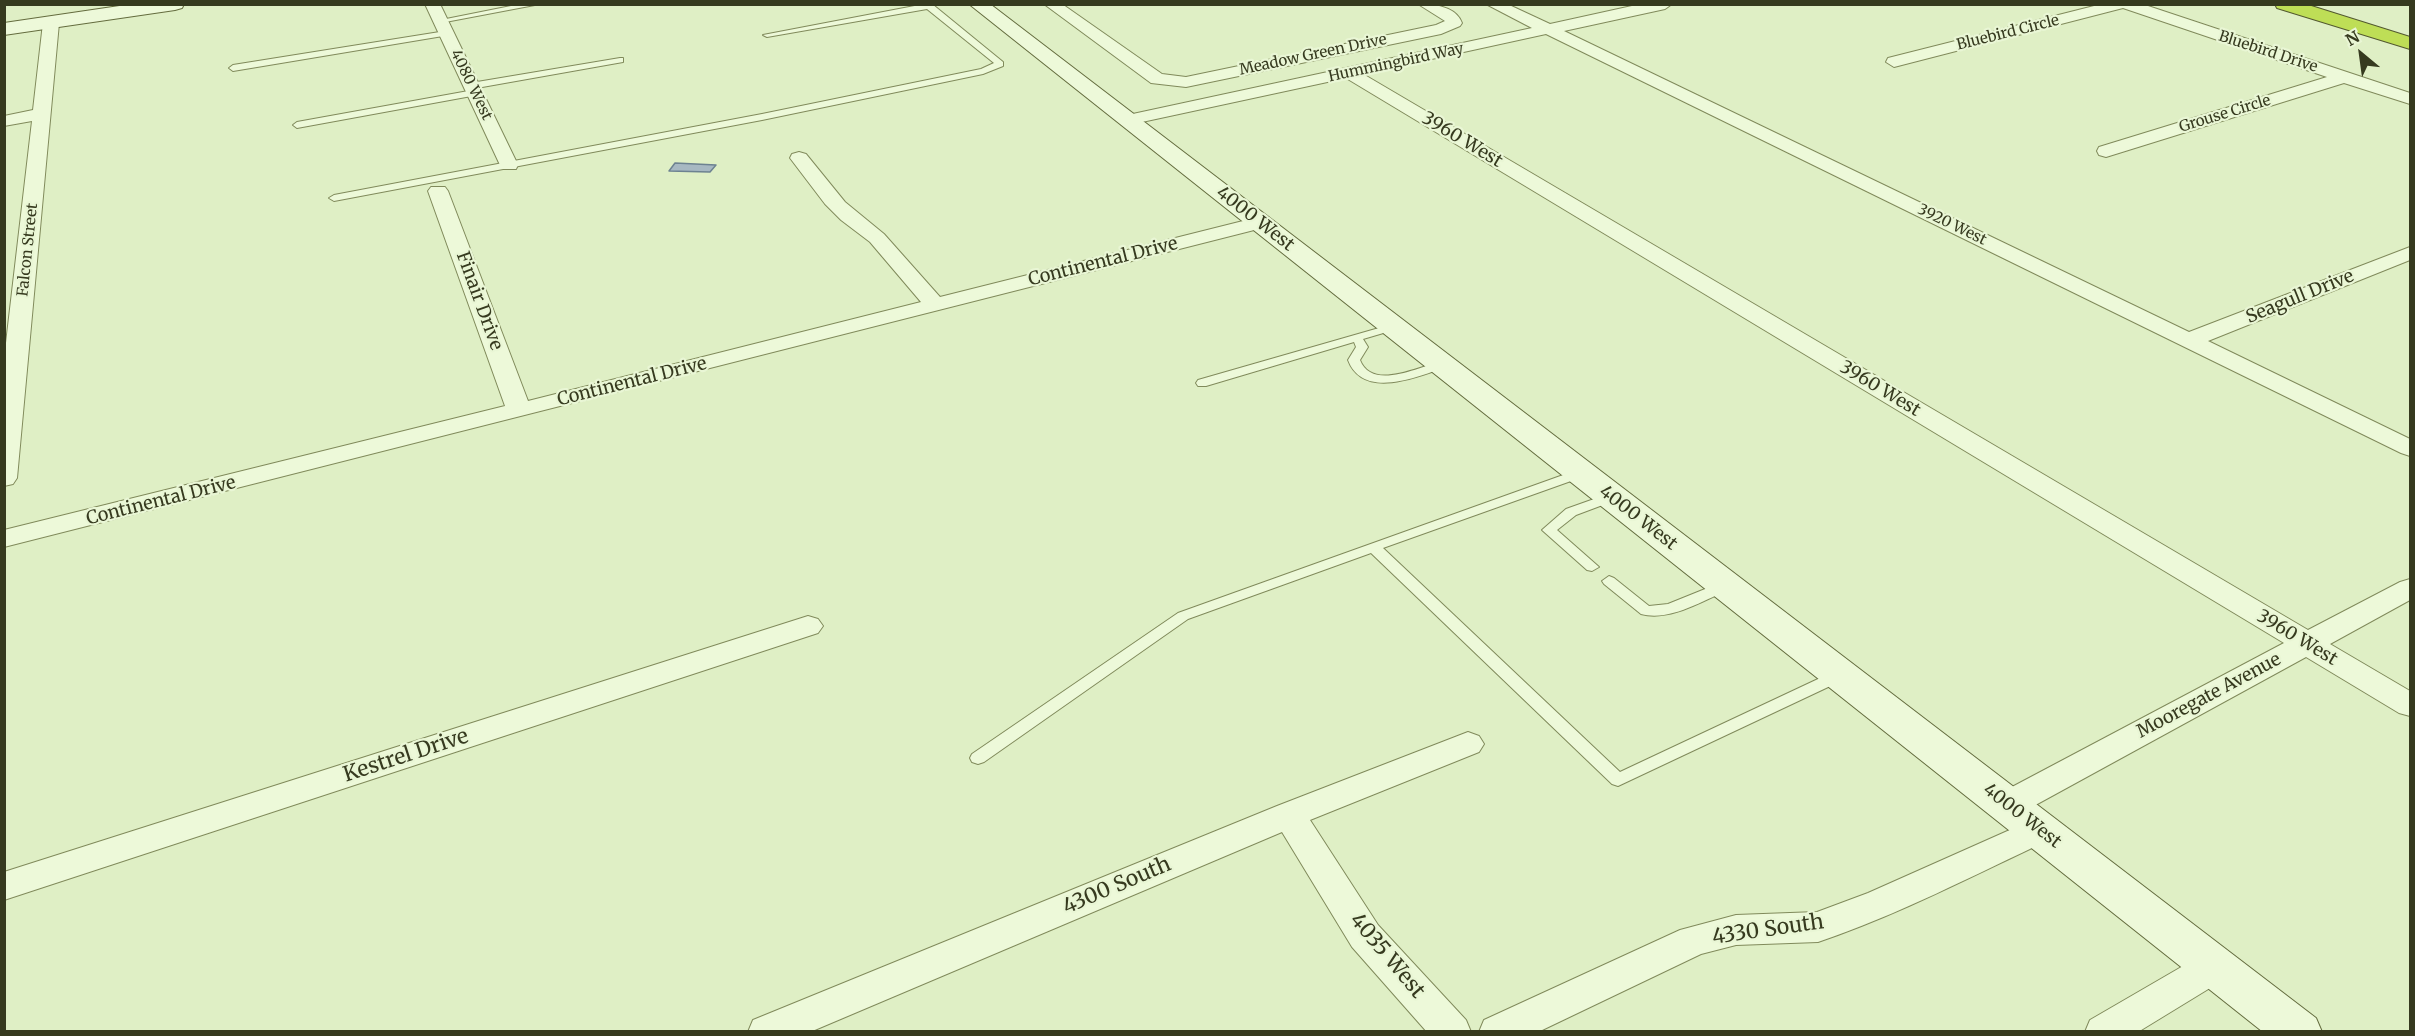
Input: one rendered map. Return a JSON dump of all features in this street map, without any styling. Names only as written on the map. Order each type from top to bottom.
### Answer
[{"type":"highway","points":[[2284,4],[2410,43]]},
{"type":"highway","points":[[2346,4],[2410,24]]},
{"type":"street","points":[[4,29],[175,4]]},
{"type":"street","name":"4080 West","points":[[432,4],[509,165]]},
{"type":"street","name":"4000 West","points":[[978,4],[2299,1032]]},
{"type":"street","name":"Meadow Green Drive","points":[[1051,4],[1157,79],[1186,82],[1441,29],[1454,23],[1453,19],[1425,4]]},
{"type":"street","name":"3920 West","points":[[1492,4],[2410,447]]},
{"type":"street","name":"Hummingbird Way","points":[[1128,120],[1665,4]]},
{"type":"street","name":"Bluebird Circle","points":[[1894,62],[2123,4]]},
{"type":"street","name":"Bluebird Drive","points":[[2123,4],[2410,99]]},
{"type":"street","name":"Falcon Street","points":[[4,478],[51,23]]},
{"type":"street","name":"3960 West","points":[[1349,73],[2410,705]]},
{"type":"street","name":"Grouse Circle","points":[[2106,151],[2344,77]]},
{"type":"street","points":[[4,121],[42,114]]},
{"type":"street","points":[[799,158],[846,214],[868,228],[935,305]]},
{"type":"street","name":"Finair Drive","points":[[438,191],[519,411]]},
{"type":"street","name":"Continental Drive","points":[[4,539],[1259,223]]},
{"type":"street","name":"Seagull Drive","points":[[2189,340],[2410,253]]},
{"type":"street","name":"Mooregate Avenue","points":[[2007,805],[2410,588]]},
{"type":"street","name":"Kestrel Drive","points":[[4,886],[808,626]]},
{"type":"street","name":"4300 South","points":[[767,1032],[1289,815],[1468,744]]},
{"type":"street","name":"4035 West","points":[[1289,815],[1365,936],[1452,1032]]},
{"type":"street","name":"4330 South","points":[[1498,1032],[1693,941],[1736,930],[1818,927],[1881,903],[2039,830]]},
{"type":"street","points":[[2104,1032],[2215,966]]},
{"type":"lane","points":[[233,68],[442,27],[537,4]]},
{"type":"lane","points":[[333,198],[774,115],[983,72],[1000,64],[931,5],[767,34]]},
{"type":"lane","points":[[297,125],[620,60]]},
{"type":"lane","points":[[1202,383],[1394,327]]},
{"type":"lane","points":[[1357,338],[1362,347],[1354,360],[1358,370],[1366,377],[1401,377],[1442,365]]},
{"type":"lane","points":[[978,758],[1183,616],[1580,473]]},
{"type":"lane","points":[[1592,567],[1550,530],[1571,512],[1611,497]]},
{"type":"lane","points":[[1373,547],[1618,780],[1840,675]]},
{"type":"lane","points":[[1609,581],[1646,610],[1670,609],[1725,586]]},
{"type":"shaded area","points":[[675,163],[716,165],[710,172],[669,171]]}]
